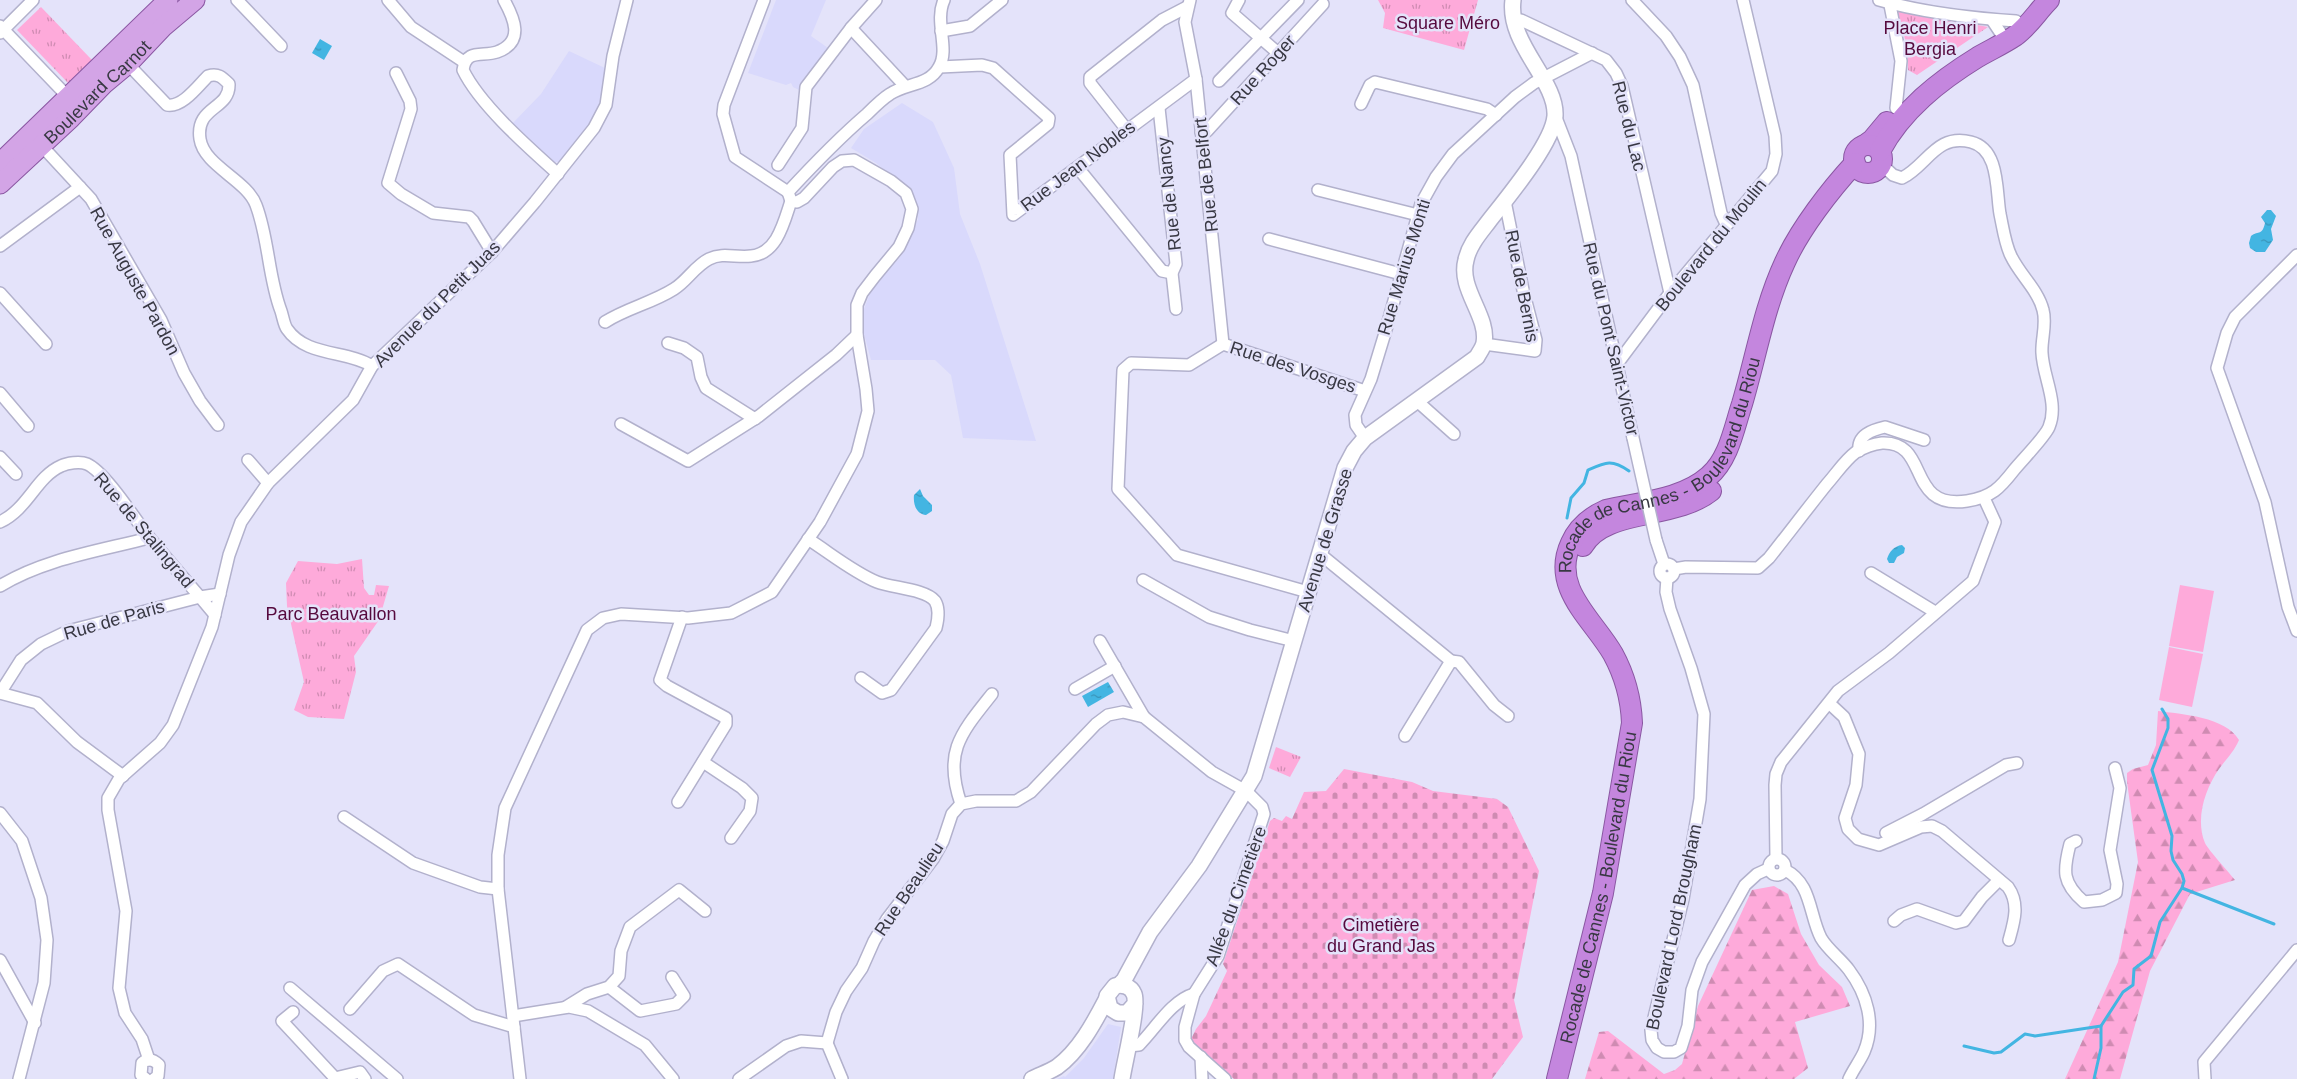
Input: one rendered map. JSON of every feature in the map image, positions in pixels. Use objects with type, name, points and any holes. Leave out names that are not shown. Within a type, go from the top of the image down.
[{"type":"highway","name":"Rocade de Cannes - Boulevard du Riou","points":[[1570,1079],[1615,895],[1644,732],[1644,707],[1638,681],[1617,636],[1583,589],[1578,570],[1581,550],[1592,534],[1606,525],[1689,505],[1710,492],[1727,474],[1738,452],[1778,308],[1789,278],[1813,234],[1858,177],[1896,108],[1905,98],[1932,77],[2004,28],[2043,6]]},
{"type":"highway","name":"Rocade de Cannes - Boulevard du Riou","points":[[1557,1079],[1603,893],[1632,723],[1629,695],[1613,653],[1569,590],[1565,577],[1567,554],[1574,535],[1581,526],[1595,515],[1606,510],[1691,489],[1715,470],[1725,456],[1734,431],[1772,295],[1784,263],[1800,235],[1925,95],[2004,28]]},
{"type":"main road","name":"Boulevard Carnot","points":[[0,163],[73,103],[104,84],[153,16],[168,0]]},
{"type":"main road","name":"Boulevard Carnot","points":[[122,58],[195,0]]},
{"type":"main road","name":"Boulevard Carnot","points":[[0,184],[41,145],[73,103]]},
{"type":"street","points":[[33,0],[1,29],[73,103]]},
{"type":"street","points":[[237,0],[281,46]]},
{"type":"street","points":[[388,0],[411,27],[464,62]]},
{"type":"street","points":[[504,0],[513,17],[516,31],[510,43],[498,52],[470,56],[464,62],[464,70],[492,110],[558,174]]},
{"type":"street","name":"Avenue du Petit Juas","points":[[158,1078],[159,1065],[155,1061],[149,1060],[142,1039],[125,1013],[119,988],[126,910],[108,810],[108,798],[123,776],[160,743],[173,725],[215,615],[229,555],[241,522],[268,483],[353,400],[372,366],[492,252],[594,128],[606,105],[613,56],[627,0]]},
{"type":"street","points":[[520,1079],[498,888],[498,855],[505,808],[587,630],[603,618],[621,614],[682,617],[730,613],[772,592],[841,486],[857,454],[868,411],[857,335],[857,305],[862,293],[899,247],[908,228],[912,209],[906,193],[891,181],[854,160],[842,161],[837,164],[804,198],[797,202],[774,182],[737,158],[723,114],[724,105],[764,0]]},
{"type":"street","points":[[778,165],[802,128],[806,87],[851,28],[876,0]]},
{"type":"street","points":[[605,322],[621,312],[661,297],[676,288],[703,262],[727,254],[752,256],[764,252],[774,243],[782,227],[790,197],[851,128],[890,94],[905,86],[920,83],[933,75],[940,67],[942,59],[939,18],[944,0]]},
{"type":"street","points":[[941,31],[970,26],[1002,0]]},
{"type":"street","points":[[1239,0],[1232,13],[1278,53]]},
{"type":"street","points":[[1219,81],[1298,0]]},
{"type":"street","points":[[1484,344],[1484,332],[1464,276],[1467,252],[1547,141],[1555,114],[1550,94],[1517,32],[1513,20],[1513,0]]},
{"type":"street","points":[[1632,0],[1666,36],[1680,57],[1692,85],[1721,213],[1726,224]]},
{"type":"street","name":"Boulevard du Moulin","points":[[1617,364],[1670,293],[1772,171],[1776,154],[1775,136],[1743,0]]},
{"type":"street","points":[[1896,108],[1901,61],[1886,1],[1914,9],[2004,28]]},
{"type":"street","points":[[1127,130],[1090,83],[1090,77],[1162,20],[1188,4]]},
{"type":"street","name":"Rue de Belfort","points":[[1188,4],[1185,22],[1196,79],[1223,344]]},
{"type":"street","name":"Rue Roger","points":[[1201,132],[1208,131],[1322,4]]},
{"type":"street","name":"Rue du Lac","points":[[1513,20],[1521,20],[1606,60],[1616,73],[1622,86],[1670,293]]},
{"type":"street","points":[[851,28],[905,86]]},
{"type":"street","name":"Rue Marius Monti","points":[[1365,438],[1355,419],[1385,333],[1418,215],[1428,190],[1448,160],[1515,96],[1542,79],[1592,53]]},
{"type":"street","points":[[122,58],[167,105],[172,106],[179,103],[208,76],[222,76],[229,84],[229,92],[226,99],[209,111],[200,122],[200,141],[208,156],[237,181],[256,203],[276,298],[288,330],[310,348],[359,359],[372,366]]},
{"type":"street","name":"Rue Jean Nobles","points":[[940,67],[982,65],[993,68],[1049,118],[1048,124],[1010,155],[1013,215],[1196,79]]},
{"type":"street","points":[[396,73],[410,101],[411,109],[388,182],[401,194],[433,213],[468,217],[473,221],[492,252]]},
{"type":"street","points":[[1361,104],[1370,85],[1375,82],[1487,109],[1496,115]]},
{"type":"street","name":"Rue de Nancy","points":[[1159,108],[1176,264],[1172,273],[1176,309]]},
{"type":"street","name":"Rue du Pont Saint-Victor","points":[[1555,114],[1571,156],[1656,540],[1669,570]]},
{"type":"street","points":[[1669,570],[1686,567],[1758,568],[1769,558],[1836,473],[1859,451],[1882,443],[1896,445],[1913,458],[1924,484],[1940,499],[1954,503],[1984,498],[2000,488],[2049,427],[2052,400],[2043,367],[2043,308],[2011,256],[2000,214],[1995,173],[1990,159],[1982,147],[1971,142],[1955,142],[1937,147],[1915,170],[1902,178],[1893,175],[1867,158]]},
{"type":"street","name":"Rue Auguste Pardon","points":[[41,145],[80,186],[115,238],[161,320],[184,373],[200,401],[218,424]]},
{"type":"street","points":[[1078,168],[1162,271],[1172,273]]},
{"type":"street","points":[[0,246],[80,186]]},
{"type":"street","points":[[1318,190],[1418,215]]},
{"type":"street","name":"Rue de Bernis","points":[[1484,344],[1534,351],[1536,340],[1523,290],[1505,201]]},
{"type":"street","points":[[1270,239],[1401,274]]},
{"type":"street","points":[[2297,255],[2235,317],[2227,333],[2217,368],[2265,502],[2288,607],[2297,631]]},
{"type":"street","points":[[0,293],[46,344]]},
{"type":"street","points":[[621,424],[688,461],[755,419],[836,355],[857,335]]},
{"type":"street","points":[[668,343],[684,348],[696,357],[706,388],[755,419]]},
{"type":"street","name":"Rue des Vosges","points":[[1308,592],[1177,555],[1118,489],[1123,370],[1126,365],[1131,363],[1189,365],[1223,344],[1365,391]]},
{"type":"street","name":"Avenue de Grasse","points":[[1122,1079],[1129,1041],[1140,950],[1150,932],[1199,866],[1254,776],[1345,468],[1354,451],[1365,438],[1477,357],[1484,344]]},
{"type":"street","points":[[0,394],[28,426]]},
{"type":"street","points":[[1417,401],[1454,434]]},
{"type":"street","points":[[1859,451],[1858,445],[1862,437],[1885,422],[1924,440]]},
{"type":"street","points":[[0,458],[16,474]]},
{"type":"street","points":[[248,460],[268,483]]},
{"type":"street","name":"Rue de Stalingrad","points":[[0,522],[12,517],[40,484],[60,466],[73,463],[86,464],[104,479],[149,538],[200,597],[220,594]]},
{"type":"street","points":[[1768,869],[1774,875],[1782,874],[1785,870],[1785,864],[1776,858],[1776,774],[1782,762],[1830,704],[1838,691],[1973,581],[1994,522],[1984,498]]},
{"type":"street","points":[[0,586],[15,577],[45,565],[149,538]]},
{"type":"street","points":[[808,539],[876,582],[926,595],[935,601],[938,618],[936,628],[890,690],[882,693],[861,678]]},
{"type":"street","points":[[1320,554],[1451,661],[1459,662],[1494,705],[1508,716]]},
{"type":"street","name":"Boulevard Lord Brougham","points":[[1669,570],[1666,592],[1670,609],[1691,668],[1704,714],[1700,799],[1697,818],[1683,899],[1650,1030],[1652,1040],[1657,1048],[1664,1052],[1674,1052],[1681,1048],[1688,1026],[1692,990],[1702,962],[1746,885],[1756,874],[1768,869],[1771,860],[1776,858]]},
{"type":"street","points":[[1871,573],[1935,612]]},
{"type":"street","points":[[1142,580],[1209,617],[1294,641]]},
{"type":"street","points":[[200,597],[215,615]]},
{"type":"street","name":"Rue de Paris","points":[[0,693],[22,660],[41,644],[68,631],[200,597]]},
{"type":"street","points":[[678,802],[726,724],[726,718],[667,686],[660,680],[682,617]]},
{"type":"street","points":[[1100,640],[1144,717],[1212,772],[1246,791]]},
{"type":"street","points":[[1405,736],[1451,661]]},
{"type":"street","points":[[1075,689],[1115,666]]},
{"type":"street","points":[[0,693],[37,703],[78,742],[123,776]]},
{"type":"street","points":[[992,694],[960,736],[953,759],[956,787],[961,804],[976,801],[1016,801],[1031,792],[1096,724],[1108,715],[1123,712],[1144,717]]},
{"type":"street","points":[[1830,704],[1844,717],[1859,754],[1856,785],[1845,818],[1848,829],[1858,839],[1879,845],[1921,827],[1932,826],[1942,831],[2008,887],[2016,903],[2009,940]]},
{"type":"street","points":[[703,762],[742,788],[752,798],[750,812],[731,838]]},
{"type":"street","points":[[1869,843],[1923,814],[2006,765],[2017,763]]},
{"type":"street","points":[[2076,841],[2070,844],[2065,868],[2066,883],[2084,902],[2102,900],[2116,893],[2117,884],[2110,850],[2120,788],[2115,768]]},
{"type":"street","name":"Allée du Cimetière","points":[[1225,1079],[1189,1047],[1185,1040],[1185,1027],[1194,994],[1218,956],[1262,822],[1264,814],[1262,807],[1246,791]]},
{"type":"street","name":"Rue Beaulieu","points":[[827,1043],[836,1012],[846,991],[862,968],[874,941],[907,890],[944,841],[952,814],[961,804]]},
{"type":"street","points":[[0,813],[22,841],[41,898],[47,940],[44,983],[19,1079]]},
{"type":"street","points":[[344,817],[413,863],[480,887],[498,888]]},
{"type":"street","points":[[1785,870],[1804,886],[1822,939],[1848,968],[1858,983],[1869,1012],[1869,1036],[1863,1053],[1849,1079]]},
{"type":"street","points":[[1894,921],[1901,915],[1917,908],[1956,923],[1964,922],[1982,897],[1999,880]]},
{"type":"street","points":[[350,1009],[383,971],[398,964],[474,1015],[514,1021],[566,1007],[587,994],[609,987],[619,976],[621,951],[630,927],[679,890],[705,911]]},
{"type":"street","points":[[1119,985],[1140,950]]},
{"type":"street","points":[[2205,1079],[2204,1062],[2297,950]]},
{"type":"street","points":[[0,960],[35,1023]]},
{"type":"street","points":[[609,987],[640,1011],[676,1004],[684,996],[672,977]]},
{"type":"street","points":[[1032,1079],[1059,1065],[1077,1046],[1096,1020],[1114,1008],[1130,1010],[1134,999],[1128,987],[1119,985],[1111,988],[1114,1008],[1129,1041],[1139,1045],[1156,1028],[1172,1007],[1183,997],[1194,994]]},
{"type":"street","points":[[290,988],[397,1079]]},
{"type":"street","points":[[566,1007],[588,1011],[645,1045],[673,1079]]},
{"type":"street","points":[[293,1012],[282,1021],[335,1078],[360,1072],[365,1079]]},
{"type":"street","points":[[740,1079],[786,1046],[802,1041],[827,1043],[842,1079]]},
{"type":"street","points":[[1200,1057],[1202,1079]]},
{"type":"street","points":[[142,1078],[142,1063],[149,1060]]},
{"type":"shaded area","points":[[776,0],[826,0],[811,36],[828,48],[805,77],[799,90],[793,87],[791,83],[786,85],[748,73]]},
{"type":"shaded area","points":[[569,51],[607,69],[604,96],[593,121],[562,162],[552,162],[513,123],[541,94]]},
{"type":"shaded area","points":[[902,103],[933,122],[954,168],[960,214],[980,264],[1036,441],[963,438],[951,375],[935,360],[871,360],[864,334],[864,309],[871,290],[901,256],[918,219],[914,195],[876,163],[851,148],[864,129]]},
{"type":"shaded area","points":[[1108,1024],[1121,1027],[1113,1079],[1057,1079],[1065,1077],[1084,1058]]},
{"type":"green space","name":"Square Méro","points":[[1378,0],[1478,0],[1464,50],[1383,28],[1385,13]]},
{"type":"green space","points":[[41,7],[92,60],[68,83],[17,30]]},
{"type":"green space","name":"Place Henri Bergia","points":[[1896,9],[1988,27],[1917,75],[1908,70],[1907,46]]},
{"type":"green space","name":"Parc Beauvallon","points":[[362,559],[364,588],[369,595],[374,595],[376,585],[389,586],[379,620],[354,656],[356,672],[344,719],[308,717],[294,710],[304,682],[287,606],[286,583],[298,561],[337,564]]},
{"type":"green space","points":[[2180,585],[2214,591],[2203,652],[2169,646]]},
{"type":"green space","points":[[2169,647],[2203,654],[2192,707],[2159,700]]},
{"type":"green space","points":[[2158,711],[2190,715],[2214,722],[2233,732],[2239,740],[2214,777],[2206,795],[2201,814],[2202,834],[2205,843],[2235,880],[2190,894],[2150,971],[2120,1079],[2065,1079],[2118,962],[2138,862],[2127,773],[2133,769],[2148,765],[2156,745]]},
{"type":"green space","points":[[1276,747],[1301,757],[1290,777],[1269,768]]},
{"type":"green space","name":"Cimetière du Grand Jas","points":[[1344,769],[1412,782],[1433,791],[1497,799],[1508,807],[1539,871],[1514,1000],[1523,1037],[1492,1079],[1234,1079],[1189,1043],[1196,1029],[1206,1016],[1227,971],[1223,964],[1270,821],[1274,818],[1282,821],[1286,816],[1292,819],[1304,792],[1326,791]]},
{"type":"green space","points":[[1774,886],[1788,894],[1801,934],[1819,965],[1842,987],[1850,1006],[1795,1022],[1808,1068],[1794,1079],[1585,1079],[1599,1032],[1608,1031],[1664,1074],[1675,1070],[1682,1064],[1698,1006],[1752,890]]},
{"type":"water","points":[[320,39],[332,46],[324,60],[312,53]]},
{"type":"water","points":[[2267,210],[2271,210],[2276,216],[2271,229],[2273,240],[2265,252],[2256,252],[2250,248],[2249,243],[2251,236],[2263,230],[2265,223],[2261,217]]},
{"type":"water","points":[[920,489],[923,496],[932,505],[932,511],[926,515],[918,511],[914,502],[914,495]]},
{"type":"water","points":[[1902,545],[1905,548],[1904,553],[1897,557],[1894,563],[1889,563],[1887,559],[1891,552],[1894,548]]},
{"type":"water","points":[[1108,682],[1114,692],[1088,707],[1082,696]]},
{"type":"waterway","points":[[1567,518],[1571,498],[1584,483],[1588,470],[1600,465],[1613,463],[1629,471]]},
{"type":"waterway","points":[[2094,1079],[2101,1048],[2101,1026],[2123,992],[2133,985],[2134,969],[2151,956],[2160,922],[2182,888],[2184,881],[2173,860],[2171,851],[2172,836],[2152,770],[2168,728],[2168,719],[2162,709]]},
{"type":"waterway","points":[[2182,888],[2274,924]]},
{"type":"waterway","points":[[1964,1046],[1994,1053],[2001,1052],[2025,1034],[2035,1036],[2101,1026]]}]
